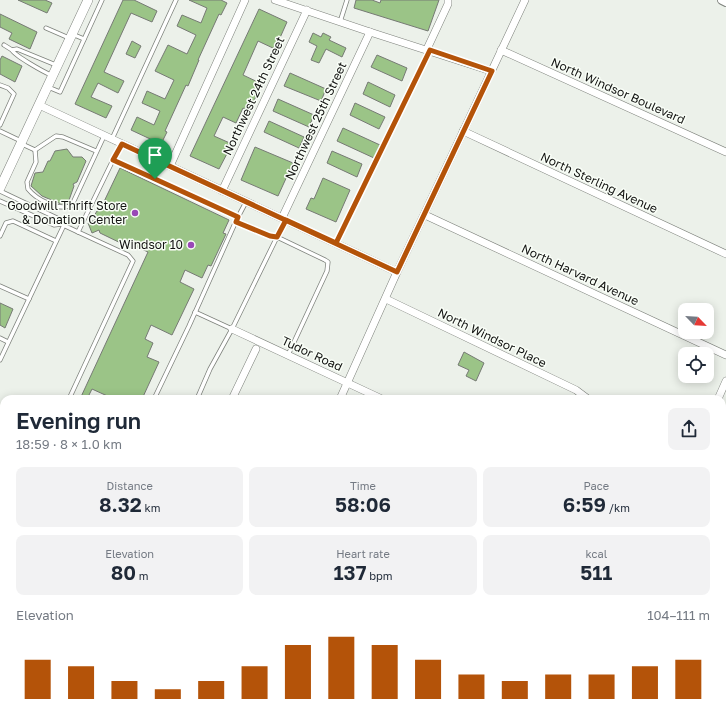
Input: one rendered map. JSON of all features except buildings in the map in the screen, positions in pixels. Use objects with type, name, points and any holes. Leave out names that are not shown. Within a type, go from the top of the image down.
[{"type":"main road","points":[[0,190],[88,0]]},
{"type":"street","points":[[170,166],[245,0]]},
{"type":"street","points":[[276,0],[492,71]]},
{"type":"street","points":[[428,50],[448,4],[448,0]]},
{"type":"street","points":[[342,395],[397,272],[525,0]]},
{"type":"street","points":[[722,0],[726,2]]},
{"type":"street","name":"Northwest 24th Street","points":[[222,190],[307,10]]},
{"type":"street","name":"Northwest 25th Street","points":[[284,219],[370,32]]},
{"type":"street","name":"North Windsor Boulevard","points":[[501,50],[726,152]]},
{"type":"street","points":[[39,105],[397,272]]},
{"type":"street","name":"North Sterling Avenue","points":[[464,131],[726,254]]},
{"type":"street","name":"North Harvard Avenue","points":[[425,214],[726,355]]},
{"type":"street","name":"North Windsor Place","points":[[386,299],[576,390],[583,395]]},
{"type":"street","name":"Tudor Road","points":[[232,329],[373,395]]},
{"type":"street","points":[[234,395],[256,349]]},
{"type":"street","points":[[720,395],[726,381]]},
{"type":"lane","points":[[47,87],[60,92],[102,0]]},
{"type":"lane","points":[[111,139],[176,0]]},
{"type":"lane","points":[[340,22],[347,0]]},
{"type":"lane","points":[[46,28],[84,39]]},
{"type":"lane","points":[[4,45],[12,50],[14,54],[39,70],[52,76]]},
{"type":"lane","points":[[12,50],[17,49],[57,66]]},
{"type":"lane","points":[[336,243],[428,50]]},
{"type":"lane","points":[[30,63],[33,56]]},
{"type":"lane","points":[[0,85],[8,88],[14,94],[0,125]]},
{"type":"lane","points":[[0,131],[35,150]]},
{"type":"lane","points":[[35,150],[56,136],[63,137],[96,151]]},
{"type":"lane","points":[[35,150],[36,162],[28,182],[28,189],[39,199],[60,208],[64,208],[72,205],[104,136]]},
{"type":"lane","points":[[78,232],[122,144]]},
{"type":"lane","points":[[113,160],[270,236],[277,237],[328,262],[327,271],[291,356]]},
{"type":"lane","points":[[0,190],[58,218],[62,224],[128,255],[133,261],[71,395]]},
{"type":"lane","points":[[0,201],[54,225],[62,224]]},
{"type":"lane","points":[[156,395],[246,202]]},
{"type":"lane","points":[[200,395],[210,369],[232,329],[277,237],[284,219]]},
{"type":"lane","points":[[0,236],[6,223],[13,221],[56,241]]},
{"type":"lane","points":[[0,360],[1,355],[56,241],[62,224]]},
{"type":"lane","points":[[0,286],[29,299]]},
{"type":"lane","points":[[195,312],[232,329]]},
{"type":"lane","points":[[0,338],[8,342]]},
{"type":"place","name":"Goodwill Thrift Store & Donation Center","points":[[135,213]]},
{"type":"place","name":"Windsor 10","points":[[191,245]]},
{"type":"route","points":[[155,179],[113,160],[122,144],[336,243],[397,272],[492,71],[430,50],[336,243],[286,220],[277,237],[270,236],[236,222],[238,217],[155,179]]}]
